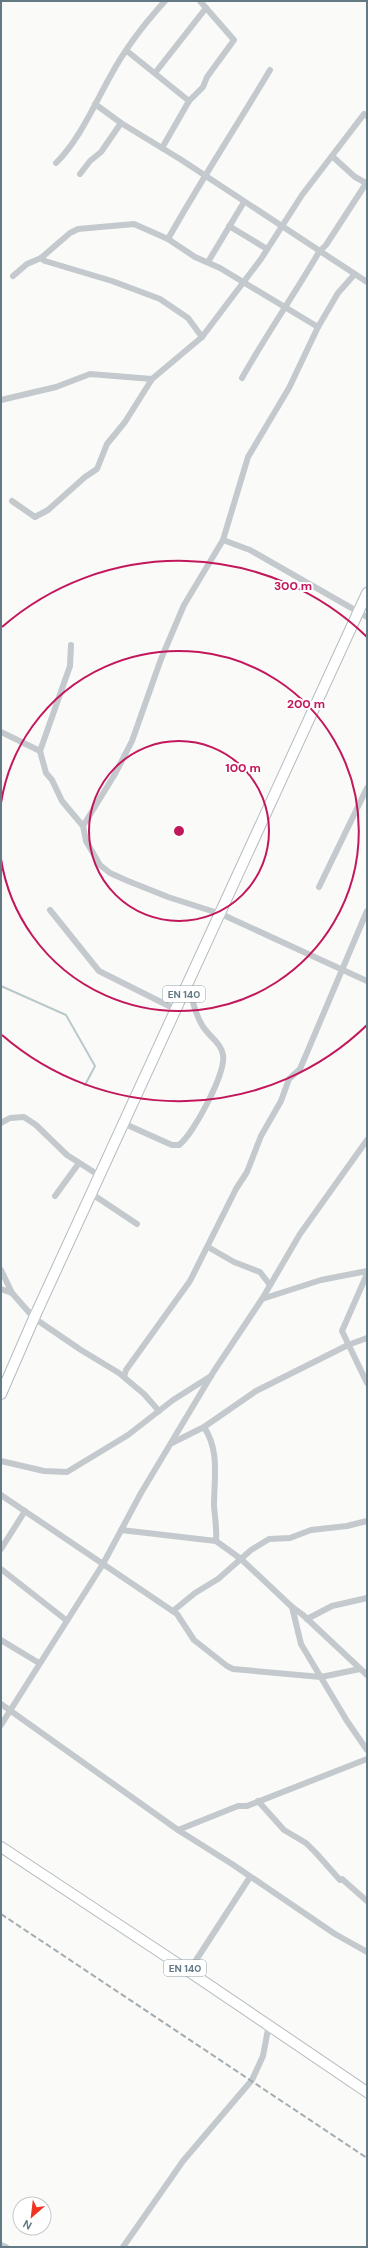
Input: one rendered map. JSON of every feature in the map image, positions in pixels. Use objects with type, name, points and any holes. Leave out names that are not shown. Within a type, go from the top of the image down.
[{"type":"main road","name":"EN 140","points":[[1,1394],[34,1318],[221,914],[363,614],[367,593]]},
{"type":"main road","name":"EN 140","points":[[1,1848],[269,2024],[367,2092]]},
{"type":"street","points":[[56,163],[77,136],[110,76],[153,14],[165,1]]},
{"type":"street","points":[[162,148],[189,101],[203,87],[207,77],[234,40],[200,1]]},
{"type":"street","points":[[155,73],[206,8]]},
{"type":"street","points":[[127,51],[189,101]]},
{"type":"street","points":[[168,239],[204,176],[270,70]]},
{"type":"street","points":[[95,104],[354,275],[367,282]]},
{"type":"street","points":[[12,501],[35,517],[48,510],[85,477],[97,469],[107,444],[125,422],[152,379],[202,337],[267,249],[332,156],[364,114],[367,116]]},
{"type":"street","points":[[80,174],[90,161],[102,152],[122,123]]},
{"type":"street","points":[[242,378],[275,321],[286,309],[319,252],[326,245],[366,182],[355,177],[332,156]]},
{"type":"street","points":[[208,262],[244,202]]},
{"type":"street","points":[[14,276],[27,264],[41,258],[70,233],[78,229],[134,224],[168,239],[318,327]]},
{"type":"street","points":[[229,226],[267,249]]},
{"type":"street","points":[[41,258],[45,261],[93,275],[160,299],[188,318],[202,337]]},
{"type":"street","points":[[83,826],[115,774],[132,740],[161,659],[184,605],[223,540],[248,457],[289,388],[318,327],[338,293],[354,275]]},
{"type":"street","points":[[1,400],[56,387],[90,374],[152,379]]},
{"type":"street","points":[[223,540],[250,550],[363,614]]},
{"type":"street","points":[[71,645],[70,666],[40,751],[46,773],[52,780],[57,793],[83,826],[85,836],[100,865],[110,873],[168,897],[221,914],[367,981]]},
{"type":"street","points":[[1,732],[40,751]]},
{"type":"street","points":[[319,887],[367,788]]},
{"type":"street","points":[[50,910],[100,971],[177,1010]]},
{"type":"street","points":[[124,1377],[126,1370],[190,1281],[208,1247],[236,1189],[247,1172],[262,1136],[281,1100],[289,1079],[300,1069],[367,911]]},
{"type":"street","points":[[125,1124],[172,1145],[179,1145],[190,1133],[216,1085],[223,1063],[223,1055],[220,1047],[203,1027],[196,1012],[189,985]]},
{"type":"street","points":[[1,1123],[10,1118],[24,1117],[36,1125],[67,1155],[100,1176]]},
{"type":"street","points":[[1,1725],[66,1620],[103,1564],[141,1493],[212,1376],[262,1300],[300,1234],[367,1140]]},
{"type":"street","points":[[55,1196],[79,1163]]},
{"type":"street","points":[[92,1194],[138,1224]]},
{"type":"street","points":[[208,1247],[234,1262],[260,1272],[270,1285]]},
{"type":"street","points":[[1,1270],[12,1293],[34,1318],[81,1350],[116,1371],[144,1394],[159,1411]]},
{"type":"street","points":[[262,1300],[321,1280],[367,1271]]},
{"type":"street","points":[[367,1274],[342,1331],[367,1383]]},
{"type":"street","points":[[1,1289],[12,1293]]},
{"type":"street","points":[[172,1442],[204,1427],[256,1391],[348,1345],[367,1338]]},
{"type":"street","points":[[116,1371],[126,1370]]},
{"type":"street","points":[[1,1462],[44,1471],[67,1472],[128,1435],[159,1411],[212,1376]]},
{"type":"street","points":[[204,1427],[213,1442],[214,1506],[217,1528],[216,1541]]},
{"type":"street","points":[[1,1495],[177,1614],[194,1640],[227,1666],[272,1674],[321,1677],[360,1669]]},
{"type":"street","points":[[1,1548],[25,1511]]},
{"type":"street","points":[[173,1611],[195,1593],[218,1579],[251,1550],[269,1539],[290,1538],[311,1530],[347,1526],[367,1521]]},
{"type":"street","points":[[121,1530],[216,1541],[241,1559],[292,1607],[307,1619],[341,1653],[367,1675]]},
{"type":"street","points":[[1,1570],[66,1620]]},
{"type":"street","points":[[307,1619],[332,1606],[367,1598]]},
{"type":"street","points":[[292,1607],[301,1644],[347,1721],[367,1750]]},
{"type":"street","points":[[1,1640],[40,1663]]},
{"type":"street","points":[[1,1704],[178,1830],[335,1934],[367,1952]]},
{"type":"street","points":[[178,1830],[238,1806],[247,1806],[367,1759]]},
{"type":"street","points":[[258,1801],[284,1830],[306,1843],[340,1880],[342,1879],[367,1900]]},
{"type":"street","points":[[189,1971],[250,1877]]},
{"type":"street","points":[[123,2247],[183,2161],[252,2080],[263,2056],[269,2024]]},
{"type":"street","points":[[1,2245],[6,2247]]},
{"type":"waterway","points":[[1,986],[66,1015],[95,1066],[85,1085]]},
{"type":"railway","points":[[1,1914],[367,2158]]}]
